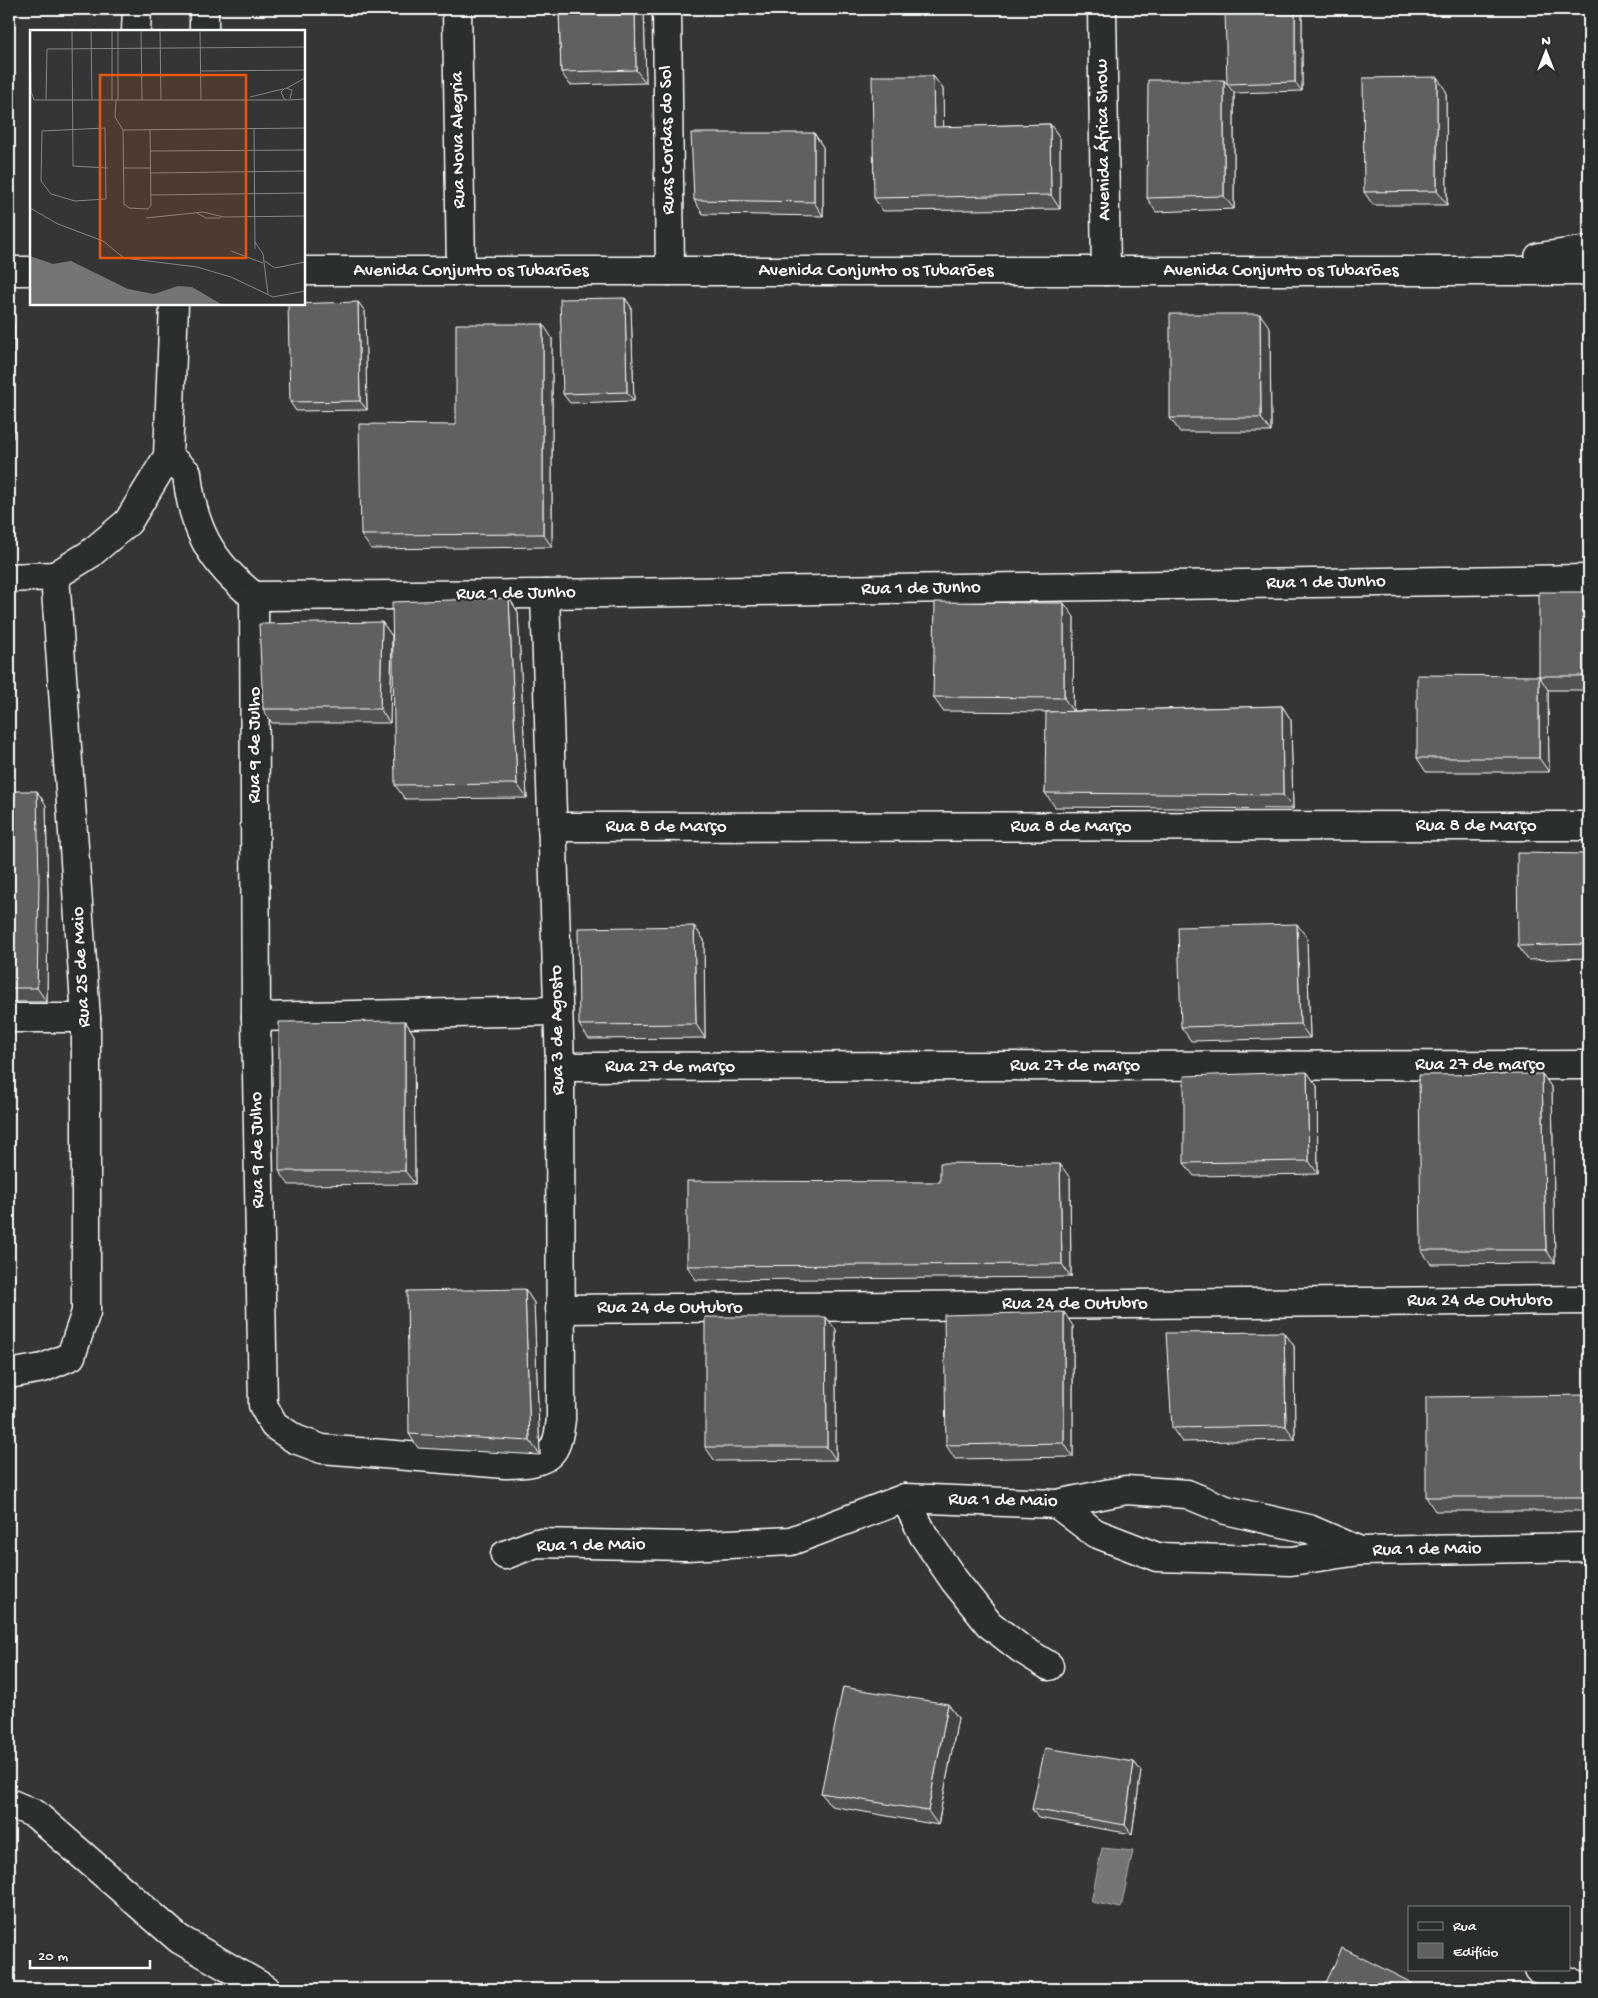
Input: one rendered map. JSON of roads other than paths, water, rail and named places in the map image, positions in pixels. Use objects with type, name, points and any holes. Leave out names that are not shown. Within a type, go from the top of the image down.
[{"type":"street","points":[[136,30],[137,9]]},
{"type":"street","points":[[204,9],[204,30]]},
{"type":"street","name":"Rua Nova Alegria","points":[[456,9],[461,270]]},
{"type":"street","name":"Ruas Cordas do Sol","points":[[666,9],[670,270]]},
{"type":"street","name":"Avenida África Show","points":[[1102,9],[1106,271]]},
{"type":"street","points":[[1448,271],[1589,250]]},
{"type":"street","points":[[9,270],[30,270]]},
{"type":"street","name":"Avenida Conjunto os Tubarões","points":[[305,270],[1448,271]]},
{"type":"street","points":[[1448,271],[1589,271]]},
{"type":"street","points":[[9,578],[56,576],[90,554],[128,522],[168,456],[174,305]]},
{"type":"street","points":[[168,456],[187,473],[189,497],[205,543],[218,563],[234,581],[254,596]]},
{"type":"street","name":"Rua 25 de Maio","points":[[9,1374],[42,1368],[71,1356],[86,1312],[86,1018],[56,576]]},
{"type":"street","name":"Rua 1 de Junho","points":[[254,596],[545,594],[1589,578]]},
{"type":"street","name":"Rua 3 de Agosto","points":[[543,1459],[555,1447],[562,1419],[560,1067],[545,594]]},
{"type":"street","name":"Rua 9 de Julho","points":[[254,596],[256,1017],[261,1380],[263,1405],[274,1425],[295,1439],[322,1448],[505,1464],[525,1464],[543,1459]]},
{"type":"street","name":"Rua 8 de Março","points":[[552,827],[1589,826]]},
{"type":"street","points":[[256,1017],[558,1010]]},
{"type":"street","points":[[9,1018],[86,1018]]},
{"type":"street","name":"Rua 27 de março","points":[[560,1067],[1589,1064]]},
{"type":"street","name":"Rua 24 de Outubro","points":[[560,1308],[1589,1300]]},
{"type":"street","name":"Rua 1 de Maio","points":[[505,1555],[536,1543],[687,1546],[790,1542],[905,1498],[1057,1504],[1126,1490],[1188,1494],[1226,1510],[1309,1529],[1360,1551],[1589,1547]]},
{"type":"street","points":[[905,1498],[924,1536],[954,1580],[989,1624],[1020,1648],[1049,1666]]},
{"type":"street","points":[[1057,1504],[1095,1533],[1157,1557],[1291,1561],[1360,1551]]},
{"type":"street","points":[[9,1803],[35,1814],[179,1939],[266,1989]]},
{"type":"street","points":[[1541,1970],[1588,1989]]}]
